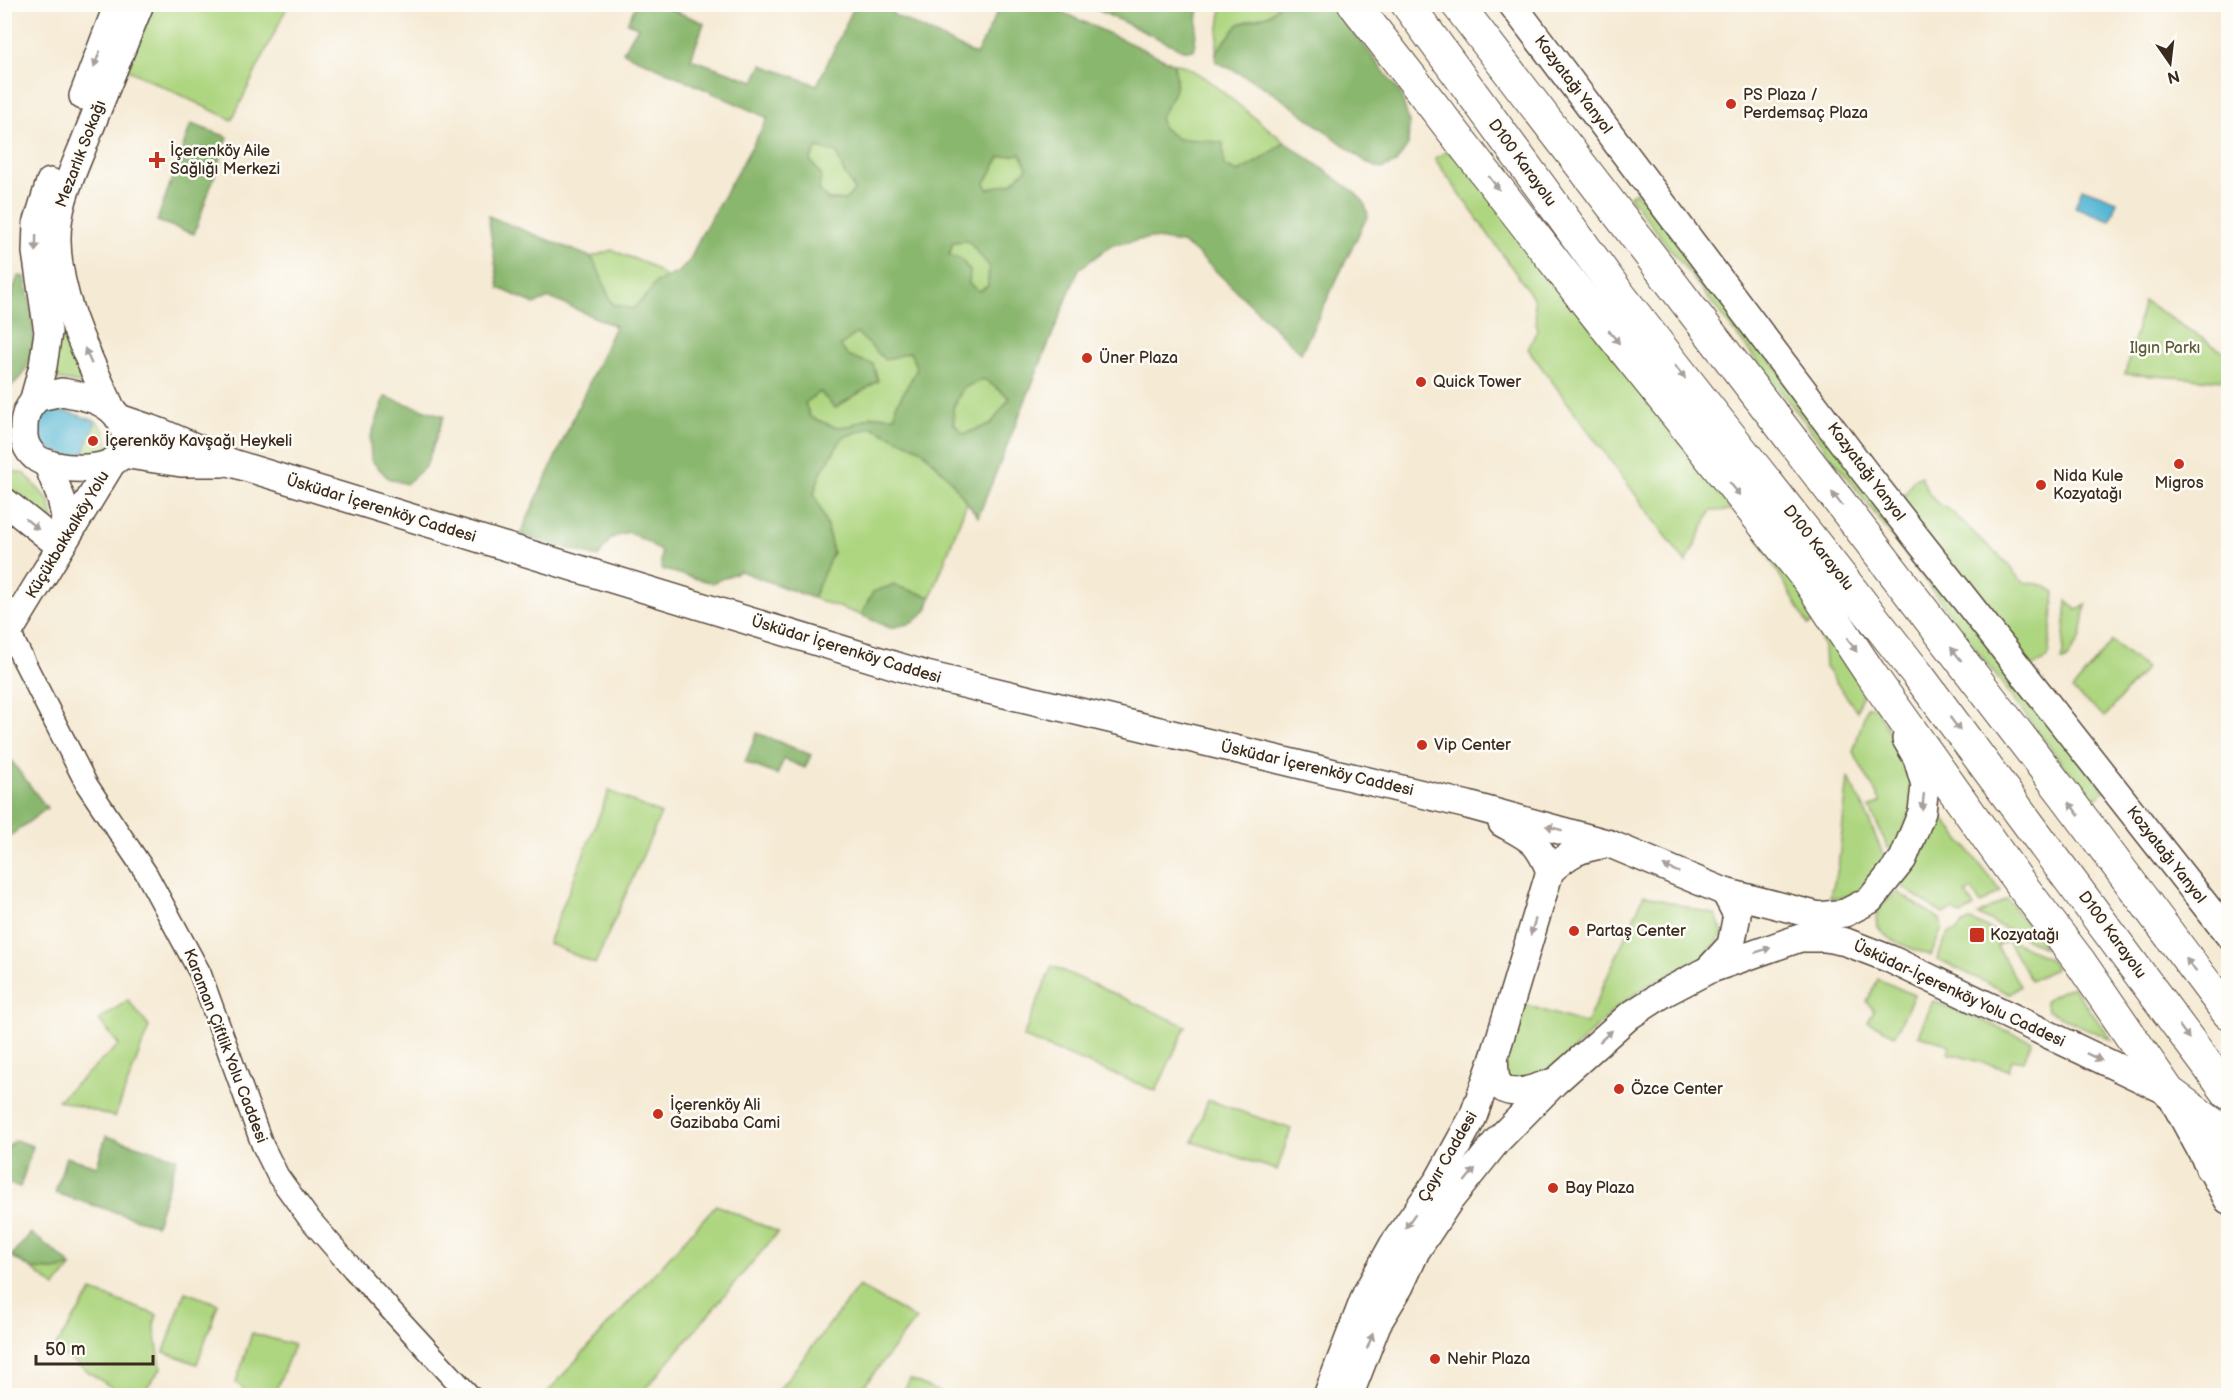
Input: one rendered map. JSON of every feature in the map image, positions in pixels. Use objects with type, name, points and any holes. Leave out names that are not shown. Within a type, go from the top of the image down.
[{"type":"highway","points":[[1354,4],[1585,301],[1809,581],[1870,673],[2019,882],[2080,962],[2169,1092],[2229,1135]]},
{"type":"highway","points":[[1379,4],[1524,187],[1618,293]]},
{"type":"highway","name":"D100 Karayolu","points":[[1407,4],[1618,293],[1918,675],[2229,1093]]},
{"type":"highway","points":[[1457,4],[2049,775],[2228,1012]]},
{"type":"main road","name":"Mezarlık Sokağı","points":[[22,407],[43,366],[48,332],[36,252],[37,224],[118,4]]},
{"type":"main road","name":"Mezarlık Sokağı","points":[[115,414],[79,336],[65,293],[57,242],[57,217],[69,180],[140,4]]},
{"type":"main road","name":"Kozyatağı Yanyol","points":[[1512,4],[1864,471],[2229,934]]},
{"type":"main road","points":[[4,501],[60,546],[65,517],[61,498],[43,461],[27,448],[23,439],[22,407],[39,396],[62,392],[90,398],[115,414],[232,463]]},
{"type":"main road","points":[[115,414],[123,427],[125,440],[117,458]]},
{"type":"main road","points":[[4,454],[43,461],[60,467],[90,468],[117,458],[181,463],[232,463]]},
{"type":"main road","name":"Küçükbakkalköy Yolu","points":[[7,636],[60,546],[117,458]]},
{"type":"main road","name":"Üsküdar İçerenköy Caddesi","points":[[232,463],[926,675],[1468,805],[1610,844],[1725,892],[1818,916],[1845,913],[1870,900]]},
{"type":"main road","points":[[1870,673],[1917,758],[1925,785],[1922,812],[1903,859],[1870,900],[1864,920],[1867,938],[1890,959]]},
{"type":"main road","name":"Üsküdar İçerenköy Caddesi","points":[[1468,805],[1528,838],[1540,849],[1550,871]]},
{"type":"main road","points":[[1550,871],[1567,855],[1586,848],[1610,844]]},
{"type":"main road","name":"Çayır Caddesi","points":[[1327,1395],[1366,1294],[1393,1245],[1439,1179],[1473,1117],[1494,1058],[1550,871]]},
{"type":"main road","points":[[1708,970],[1731,945],[1737,915],[1725,892]]},
{"type":"main road","name":"Üsküdar-İçerenköy Yolu Caddesi","points":[[1708,970],[1800,938],[1826,938],[1846,942],[1890,959],[2169,1092]]},
{"type":"main road","name":"Çayır Caddesi","points":[[1349,1395],[1377,1324],[1400,1286],[1416,1251],[1449,1201],[1497,1141],[1555,1082],[1629,1016],[1666,992],[1708,970]]},
{"type":"main road","points":[[1494,1058],[1496,1081],[1504,1089],[1516,1093],[1555,1082]]},
{"type":"main road","points":[[2169,1092],[2220,1155],[2229,1200]]},
{"type":"street","name":"Karaman Çiftlik Yolu Caddesi","points":[[7,636],[87,785],[146,873],[200,973],[262,1144],[278,1176],[307,1216],[353,1269],[470,1395]]},
{"type":"green space","points":[[149,5],[288,5],[232,120],[120,66]]},
{"type":"green space","points":[[636,5],[660,5],[704,23],[691,59],[754,81],[762,65],[817,85],[855,5],[896,5],[892,14],[976,55],[1001,5],[1047,5],[1173,63],[1176,85],[1160,117],[1163,128],[1178,139],[1223,143],[1224,166],[1238,172],[1262,159],[1285,142],[1352,190],[1364,202],[1368,215],[1301,353],[1197,253],[1182,243],[1150,238],[1112,245],[1079,269],[978,517],[948,477],[922,450],[872,427],[843,437],[821,472],[814,493],[825,520],[833,552],[813,598],[740,571],[712,583],[661,569],[661,552],[648,542],[628,532],[611,538],[598,557],[520,535],[615,326],[550,298],[534,304],[499,288],[488,216],[591,257],[612,304],[632,309],[645,298],[656,282],[679,272],[690,260],[699,239],[768,118],[623,52],[638,27],[627,23]],"holes":[[[817,148],[837,153],[843,171],[855,190],[845,200],[828,200],[819,190],[821,175],[810,160]],[[1021,154],[1027,168],[1012,183],[988,189],[985,183],[1000,157]],[[968,241],[989,266],[988,286],[979,291],[969,284],[970,271],[961,259],[949,255],[953,242]],[[857,333],[885,360],[910,352],[917,369],[896,406],[895,416],[872,416],[850,426],[835,427],[810,417],[805,403],[820,392],[835,408],[878,381],[873,364],[850,357],[840,346]],[[984,379],[1010,398],[991,424],[964,434],[954,424],[953,408],[963,388]]]},
{"type":"green space","points":[[1087,5],[1199,5],[1194,50],[1183,50]]},
{"type":"green space","points":[[1222,5],[1279,5],[1270,14],[1239,24],[1216,52]]},
{"type":"green space","points":[[1279,5],[1333,5],[1401,94],[1409,122],[1408,145],[1396,163],[1381,169],[1369,164],[1277,95],[1216,62],[1216,52],[1239,24],[1270,14]]},
{"type":"green space","points":[[1173,63],[1185,66],[1205,78],[1285,142],[1262,159],[1238,172],[1224,166],[1203,140],[1178,139],[1163,128],[1160,117],[1176,85]]},
{"type":"green space","points":[[191,124],[228,137],[194,234],[157,221]]},
{"type":"green space","points":[[817,148],[837,152],[843,171],[855,190],[845,200],[828,200],[819,189],[810,160]]},
{"type":"green space","points":[[1445,152],[1461,157],[1732,510],[1711,511],[1686,563],[1528,349],[1537,330],[1534,299],[1435,159]]},
{"type":"green space","points":[[1021,153],[1028,168],[1012,183],[988,189],[985,183],[1000,157]]},
{"type":"green space","points":[[1636,192],[1672,233],[2105,791],[2095,799],[2063,765],[1848,478],[1629,196]]},
{"type":"green space","points":[[968,241],[989,265],[988,286],[979,291],[969,284],[949,256],[953,242]]},
{"type":"green space","points":[[612,250],[649,265],[667,278],[657,284],[632,309],[613,304],[591,257]]},
{"type":"green space","points":[[49,254],[96,386],[51,378]]},
{"type":"green space","points":[[18,276],[25,277],[31,307],[33,339],[27,368],[18,380],[5,390],[4,315]]},
{"type":"green space","name":"Ilgın Parkı","points":[[2144,301],[2228,355],[2228,379],[2125,374]]},
{"type":"green space","points":[[857,333],[910,352],[917,369],[896,406],[896,416],[872,416],[850,426],[835,427],[810,417],[805,403],[820,392],[835,408],[878,381],[873,364],[850,357],[839,346]]},
{"type":"green space","points":[[984,379],[1010,398],[991,424],[964,434],[954,424],[953,408],[963,388]]},
{"type":"green space","points":[[385,397],[444,416],[426,466],[406,484],[388,478],[371,460],[370,439]]},
{"type":"green space","points":[[96,421],[104,430],[109,446],[106,451],[81,459]]},
{"type":"green space","points":[[872,427],[922,450],[948,477],[967,502],[931,597],[893,585],[873,592],[861,615],[813,598],[833,552],[825,520],[814,493],[821,472],[843,437]]},
{"type":"green space","points":[[4,469],[25,474],[50,502],[54,531],[5,497]]},
{"type":"green space","points":[[1921,476],[1933,499],[1947,508],[2011,567],[2018,578],[2028,583],[2039,584],[2055,592],[2048,658],[2033,667],[1901,503],[1913,480]]},
{"type":"green space","points":[[1745,514],[1825,616],[1808,625]]},
{"type":"green space","points":[[893,585],[931,597],[927,610],[912,623],[890,628],[861,615],[873,592]]},
{"type":"green space","points":[[2067,600],[2076,610],[2086,604],[2081,638],[2066,660],[2062,661]]},
{"type":"green space","points":[[1825,623],[1864,688],[1857,711],[1825,667],[1824,647],[1816,628]]},
{"type":"green space","points":[[2112,641],[2145,668],[2105,717],[2072,690]]},
{"type":"green space","points":[[1867,707],[1876,707],[1909,768],[1913,808],[1894,848],[1888,848],[1870,808],[1881,802],[1853,752]]},
{"type":"green space","points":[[757,733],[811,755],[805,768],[784,759],[777,775],[745,762]]},
{"type":"green space","points":[[9,758],[47,808],[10,836],[4,828],[5,761]]},
{"type":"green space","points":[[1848,778],[1862,803],[1886,862],[1869,882],[1855,893],[1830,898],[1838,868]]},
{"type":"green space","points":[[609,791],[661,814],[595,964],[548,943]]},
{"type":"green space","points":[[1939,813],[2001,891],[1981,904],[1972,890],[1966,894],[1974,907],[1961,915],[1954,910],[1943,914],[1902,887],[1932,836]]},
{"type":"green space","points":[[1897,892],[1940,919],[1942,928],[1931,956],[1892,940],[1878,926],[1876,918],[1880,908]]},
{"type":"green space","points":[[1644,895],[1716,915],[1723,934],[1702,959],[1650,984],[1616,1008],[1555,1068],[1535,1077],[1508,1081],[1503,1069],[1517,1002],[1586,1024]]},
{"type":"green space","points":[[2007,899],[2046,949],[1978,915]]},
{"type":"green space","points":[[1971,920],[2049,959],[2056,968],[2031,981],[2007,940],[1997,946],[2020,986],[2010,994],[1937,959],[1948,933],[1956,932],[1963,924]]},
{"type":"green space","points":[[1052,966],[1186,1026],[1156,1091],[1023,1037]]},
{"type":"green space","points":[[1878,979],[1914,995],[1895,1035],[1868,1022],[1874,1011],[1867,1002]]},
{"type":"green space","points":[[2072,986],[2112,1040],[2048,1011],[2045,1002],[2048,998]]},
{"type":"green space","points":[[128,1000],[149,1027],[115,1117],[58,1100],[119,1045],[99,1020]]},
{"type":"green space","points":[[1933,1001],[2032,1041],[2023,1061],[2012,1059],[2009,1070],[1948,1053],[1950,1045],[1918,1035]]},
{"type":"green space","points":[[1208,1100],[1291,1129],[1277,1170],[1193,1142]]},
{"type":"green space","points":[[106,1136],[177,1158],[156,1225],[55,1193],[66,1157],[97,1166]]},
{"type":"green space","points":[[15,1140],[33,1146],[20,1187],[5,1183],[5,1150]]},
{"type":"green space","points":[[716,1205],[778,1232],[643,1392],[639,1396],[545,1395]]},
{"type":"green space","points":[[31,1233],[67,1261],[71,1267],[54,1270],[32,1269],[11,1256]]},
{"type":"green space","points":[[71,1267],[55,1287],[32,1269],[54,1270]]},
{"type":"green space","points":[[859,1286],[916,1319],[857,1395],[775,1395]]},
{"type":"green space","points":[[92,1291],[157,1315],[154,1324],[161,1368],[141,1395],[123,1395],[54,1349]]},
{"type":"green space","points":[[185,1292],[218,1304],[197,1364],[164,1352]]},
{"type":"green space","points":[[252,1333],[294,1345],[274,1395],[252,1395],[236,1383]]},
{"type":"green space","points":[[910,1379],[946,1395],[902,1395]]},
{"type":"water","points":[[2082,188],[2117,201],[2110,220],[2075,207]]},
{"type":"water","points":[[61,411],[96,421],[81,459],[49,448],[33,437],[35,419],[48,412]]},
{"type":"place","name":"PS Plaza / Perdemsaç Plaza","points":[[1731,104]]},
{"type":"place","name":"İçerenköy Aile Sağlığı Merkezi","points":[[157,160]]},
{"type":"place","name":"Üner Plaza","points":[[1087,358]]},
{"type":"place","name":"Quick Tower","points":[[1421,382]]},
{"type":"place","name":"İçerenköy Kavşağı Heykeli","points":[[93,441]]},
{"type":"place","name":"Migros","points":[[2179,464]]},
{"type":"place","name":"Nida Kule Kozyatağı","points":[[2041,485]]},
{"type":"place","name":"Vip Center","points":[[1422,745]]},
{"type":"place","name":"Partaş Center","points":[[1574,931]]},
{"type":"place","name":"Kozyatağı","points":[[1977,935]]},
{"type":"place","name":"Özce Center","points":[[1619,1089]]},
{"type":"place","name":"İçerenköy Ali Gazibaba Cami","points":[[658,1114]]},
{"type":"place","name":"Bay Plaza","points":[[1553,1188]]},
{"type":"place","name":"Nehir Plaza","points":[[1435,1359]]}]
